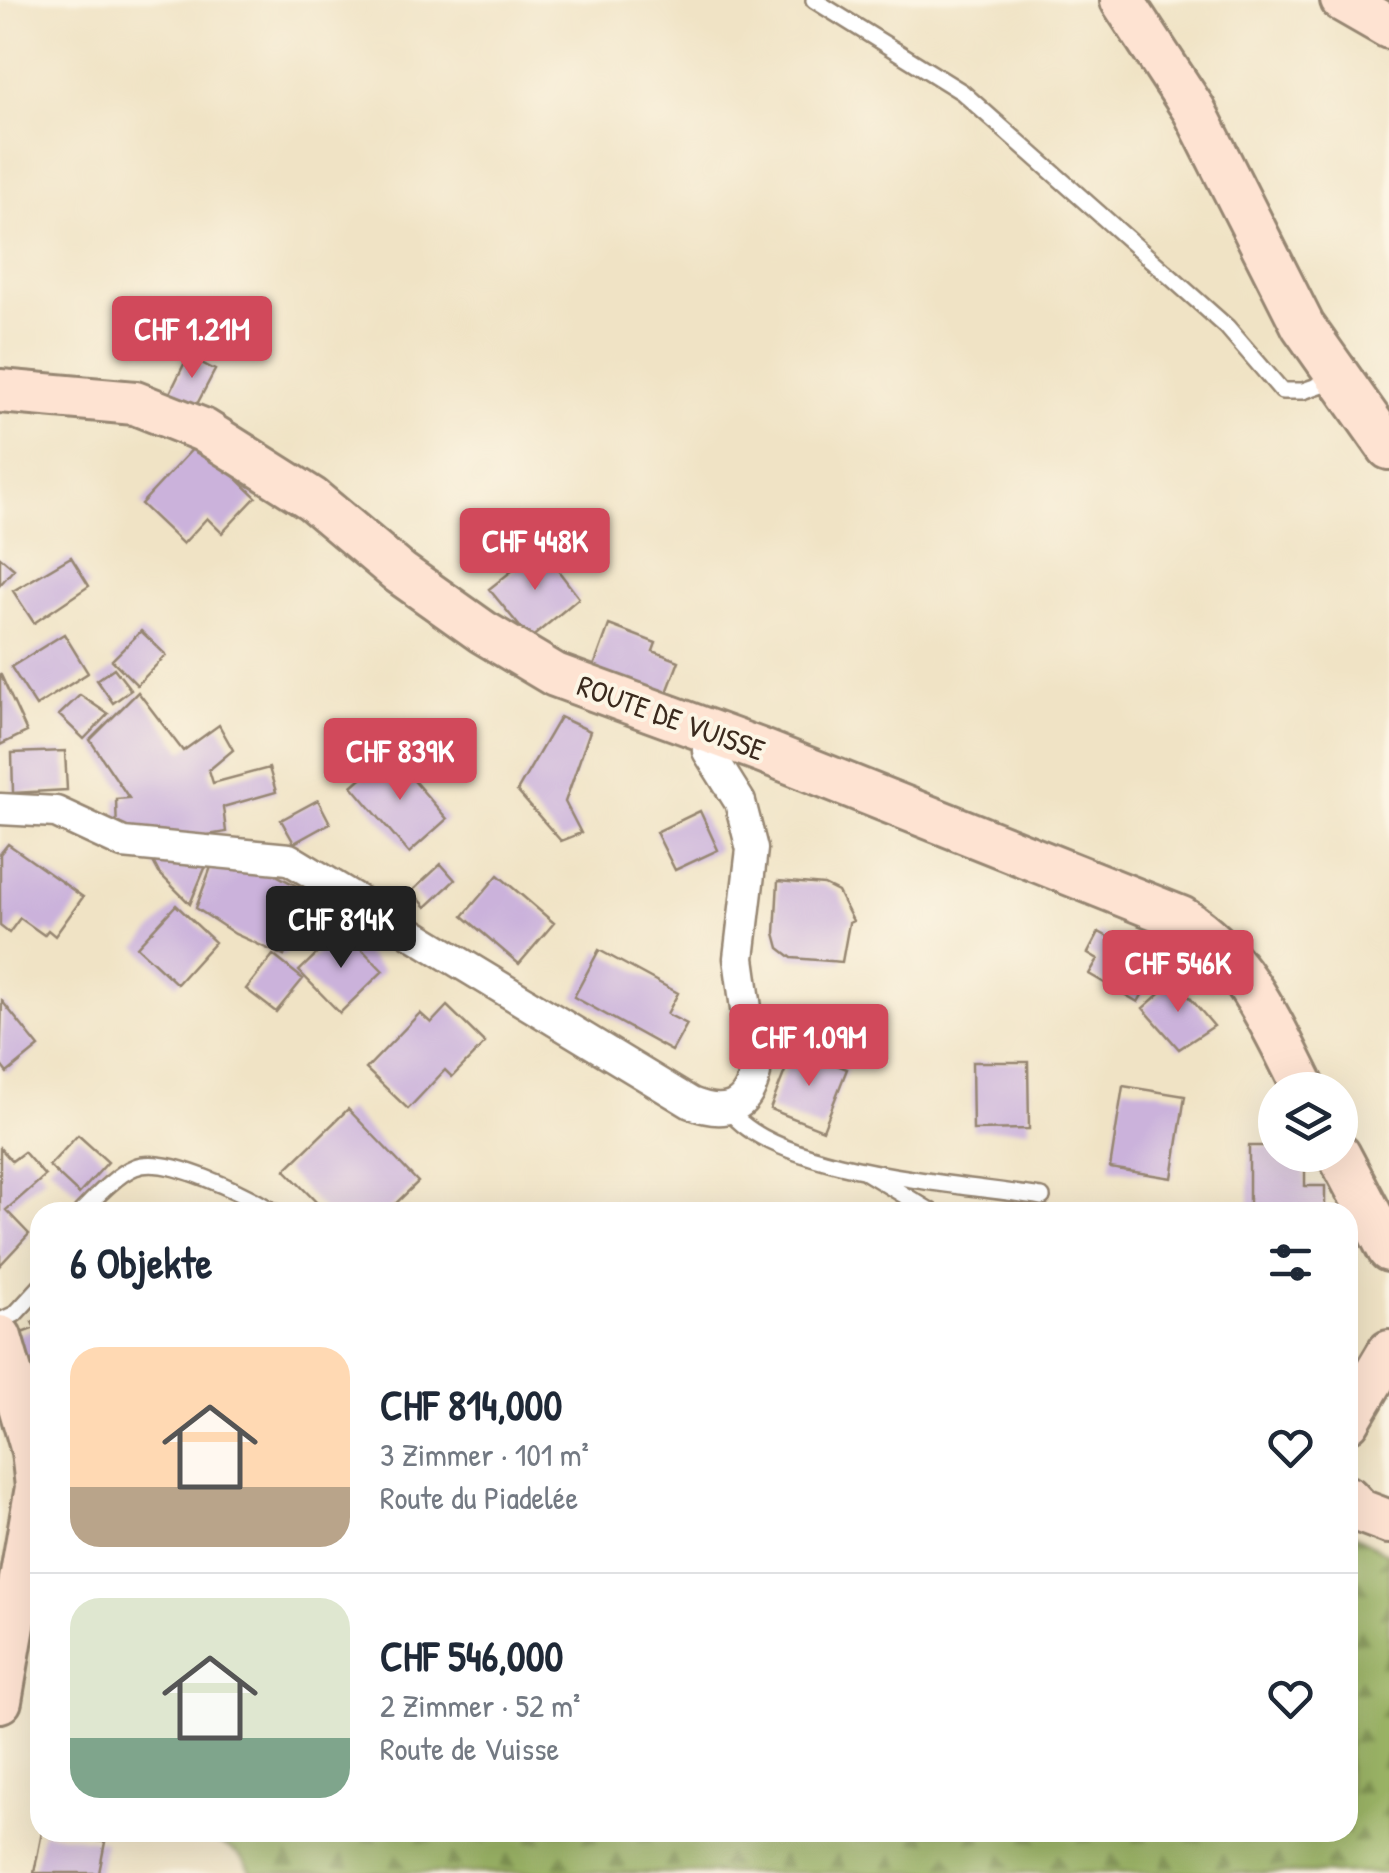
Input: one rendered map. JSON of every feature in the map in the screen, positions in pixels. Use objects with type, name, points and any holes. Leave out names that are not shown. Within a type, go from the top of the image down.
[{"type":"street","points":[[1122,0],[1194,110],[1290,304],[1337,378],[1389,448]]},
{"type":"street","points":[[1342,0],[1389,27]]},
{"type":"street","name":"ROUTE DE VUISSE","points":[[0,391],[134,403],[203,430],[312,499],[400,573],[541,667],[1193,925],[1222,952],[1256,994],[1296,1072]]},
{"type":"street","points":[[0,809],[56,812],[123,844],[289,859],[691,1103],[713,1112],[728,1110],[746,1096],[755,1073],[739,958],[752,849],[740,802],[708,751],[706,730]]},
{"type":"street","points":[[1348,1172],[1389,1250]]},
{"type":"street","points":[[0,1336],[30,1441]]},
{"type":"street","points":[[1358,1404],[1389,1352]]},
{"type":"street","points":[[0,1701],[19,1480],[30,1457]]},
{"type":"street","points":[[1358,1509],[1389,1522]]},
{"type":"lane","points":[[814,0],[962,92],[1227,327],[1282,390],[1303,391],[1337,378]]},
{"type":"lane","points":[[728,1110],[741,1127],[800,1157],[1042,1197]]},
{"type":"lane","points":[[94,1202],[134,1167],[156,1164],[258,1202]]},
{"type":"lane","points":[[858,1167],[916,1202]]},
{"type":"lane","points":[[0,1320],[15,1314],[30,1297]]},
{"type":"green space","points":[[1358,1536],[1389,1555],[1389,1873],[252,1873],[245,1861],[216,1842],[1358,1842]]},
{"type":"building","points":[[188,356],[215,370],[196,406],[170,393]]},
{"type":"building","points":[[199,442],[256,497],[222,533],[207,518],[183,544],[141,504]]},
{"type":"building","points":[[541,548],[579,598],[530,639],[489,589]]},
{"type":"building","points":[[0,557],[14,569],[0,585]]},
{"type":"building","points":[[71,557],[89,586],[34,623],[13,591]]},
{"type":"building","points":[[609,625],[656,643],[653,651],[679,661],[666,695],[590,677]]},
{"type":"building","points":[[141,631],[166,655],[137,685],[112,660]]},
{"type":"building","points":[[64,634],[88,673],[36,706],[11,667]]},
{"type":"building","points":[[114,668],[131,690],[113,703],[97,680]]},
{"type":"building","points":[[0,673],[27,732],[0,745]]},
{"type":"building","points":[[138,692],[183,751],[219,725],[233,750],[209,770],[213,783],[269,768],[276,792],[223,807],[226,832],[179,840],[117,835],[116,799],[129,798],[90,740]]},
{"type":"building","points":[[80,695],[108,714],[84,739],[59,715]]},
{"type":"building","points":[[560,717],[590,731],[565,802],[581,833],[561,841],[517,791]]},
{"type":"building","points":[[65,751],[67,790],[13,793],[12,753]]},
{"type":"building","points":[[390,753],[447,819],[409,853],[352,786]]},
{"type":"building","points":[[318,800],[330,823],[294,843],[281,820]]},
{"type":"building","points":[[700,811],[718,850],[675,870],[656,832]]},
{"type":"building","points":[[8,844],[83,897],[55,936],[48,930],[44,935],[20,918],[9,933],[0,926],[0,854]]},
{"type":"building","points":[[150,856],[208,861],[190,904],[159,873]]},
{"type":"building","points":[[215,856],[272,873],[310,893],[284,956],[235,934],[196,908]]},
{"type":"building","points":[[441,864],[455,880],[426,907],[412,891]]},
{"type":"building","points":[[498,875],[554,923],[519,964],[463,916]]},
{"type":"building","points":[[778,881],[824,885],[838,892],[853,921],[849,923],[842,962],[792,958],[779,948],[775,933]]},
{"type":"building","points":[[176,905],[215,942],[177,984],[137,947]]},
{"type":"building","points":[[342,929],[383,971],[340,1013],[299,971]]},
{"type":"building","points":[[1099,932],[1159,965],[1138,1002],[1089,974],[1098,959],[1088,953]]},
{"type":"building","points":[[599,950],[678,993],[667,1014],[687,1024],[672,1051],[574,997]]},
{"type":"building","points":[[273,955],[303,979],[276,1012],[246,989]]},
{"type":"building","points":[[1175,980],[1214,1026],[1179,1049],[1143,1008]]},
{"type":"building","points":[[2,1001],[39,1047],[7,1073],[0,1064]]},
{"type":"building","points":[[447,1006],[485,1043],[452,1077],[445,1070],[408,1109],[366,1069],[420,1013],[431,1023]]},
{"type":"building","points":[[794,1048],[847,1069],[823,1130],[770,1109]]},
{"type":"building","points":[[972,1062],[1028,1062],[1029,1129],[973,1130]]},
{"type":"building","points":[[1123,1086],[1185,1096],[1172,1178],[1110,1168]]},
{"type":"building","points":[[348,1109],[418,1182],[397,1202],[316,1202],[285,1170]]},
{"type":"building","points":[[78,1135],[108,1162],[79,1194],[49,1166]]},
{"type":"building","points":[[1249,1146],[1258,1146],[1258,1172],[1305,1172],[1305,1186],[1325,1186],[1325,1202],[1249,1202]]},
{"type":"building","points":[[0,1148],[12,1161],[24,1152],[45,1176],[6,1210],[29,1234],[0,1265]]},
{"type":"building","points":[[30,1330],[30,1381],[11,1337]]},
{"type":"building","points":[[40,1842],[105,1842],[99,1873],[34,1873]]}]
